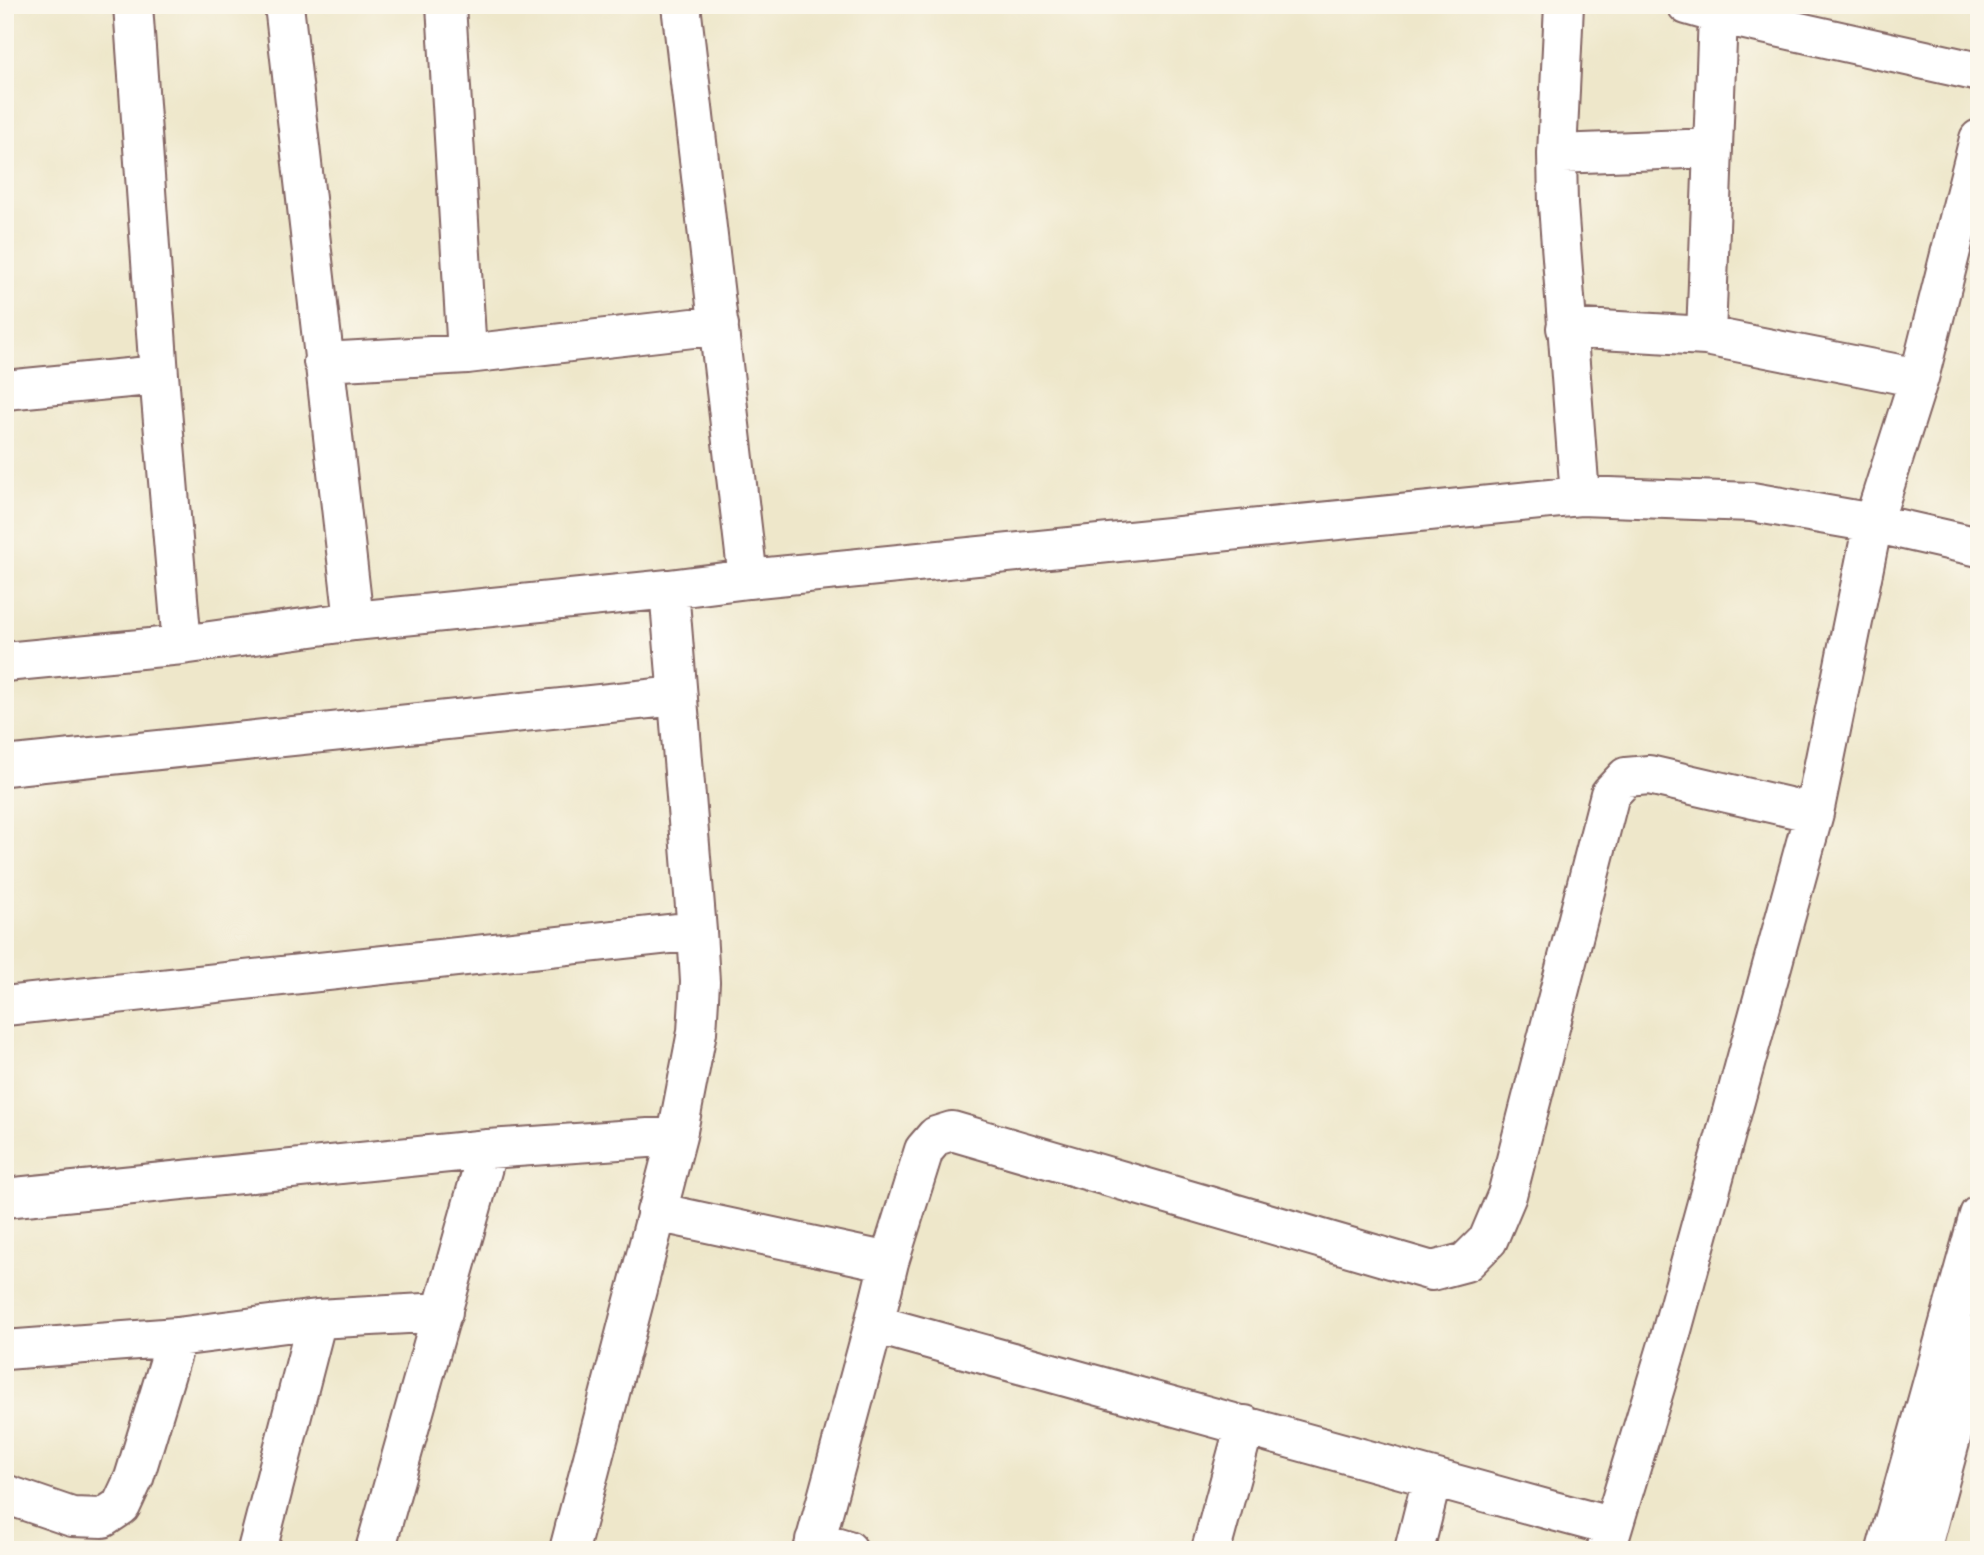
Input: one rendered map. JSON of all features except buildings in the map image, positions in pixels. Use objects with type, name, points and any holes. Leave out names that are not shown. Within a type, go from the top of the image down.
[{"type":"street","points":[[133,5],[159,375],[182,645]]},
{"type":"street","points":[[284,5],[354,621]]},
{"type":"street","points":[[446,5],[467,354]]},
{"type":"street","points":[[681,5],[748,579]]},
{"type":"street","points":[[1564,5],[1557,154],[1558,205],[1580,496]]},
{"type":"street","points":[[1706,336],[1713,148],[1702,10],[1979,72]]},
{"type":"street","points":[[874,1324],[1432,1479],[1609,1538],[1668,1341],[1814,813],[1873,523],[1919,378],[1979,139]]},
{"type":"street","points":[[1557,154],[1713,148]]},
{"type":"street","points":[[323,362],[467,354],[719,325]]},
{"type":"street","points":[[1566,328],[1706,336],[1919,378]]},
{"type":"street","points":[[5,390],[159,375]]},
{"type":"street","points":[[5,662],[182,645],[354,621],[748,579],[1580,496],[1752,502],[1873,523],[1979,547]]},
{"type":"street","points":[[569,1550],[677,1136],[696,1032],[700,982],[697,931],[669,589]]},
{"type":"street","points":[[5,765],[677,696]]},
{"type":"street","points":[[825,1547],[889,1262],[924,1150],[936,1136],[952,1131],[1432,1271],[1466,1262],[1488,1240],[1507,1195],[1610,794],[1626,777],[1650,775],[1814,813]]},
{"type":"street","points":[[5,1006],[697,931]]},
{"type":"street","points":[[5,1198],[488,1149],[677,1136]]},
{"type":"street","points":[[375,1550],[488,1149]]},
{"type":"street","points":[[656,1212],[889,1262]]},
{"type":"street","points":[[1886,1550],[1979,1215]]},
{"type":"street","points":[[5,1350],[177,1337],[317,1319],[443,1312]]},
{"type":"street","points":[[257,1550],[317,1319]]},
{"type":"street","points":[[1921,1550],[1979,1334]]},
{"type":"street","points":[[5,1494],[72,1517],[103,1518],[121,1506],[134,1478],[177,1337]]},
{"type":"street","points":[[1211,1550],[1245,1426]]},
{"type":"street","points":[[1414,1550],[1432,1479]]}]
